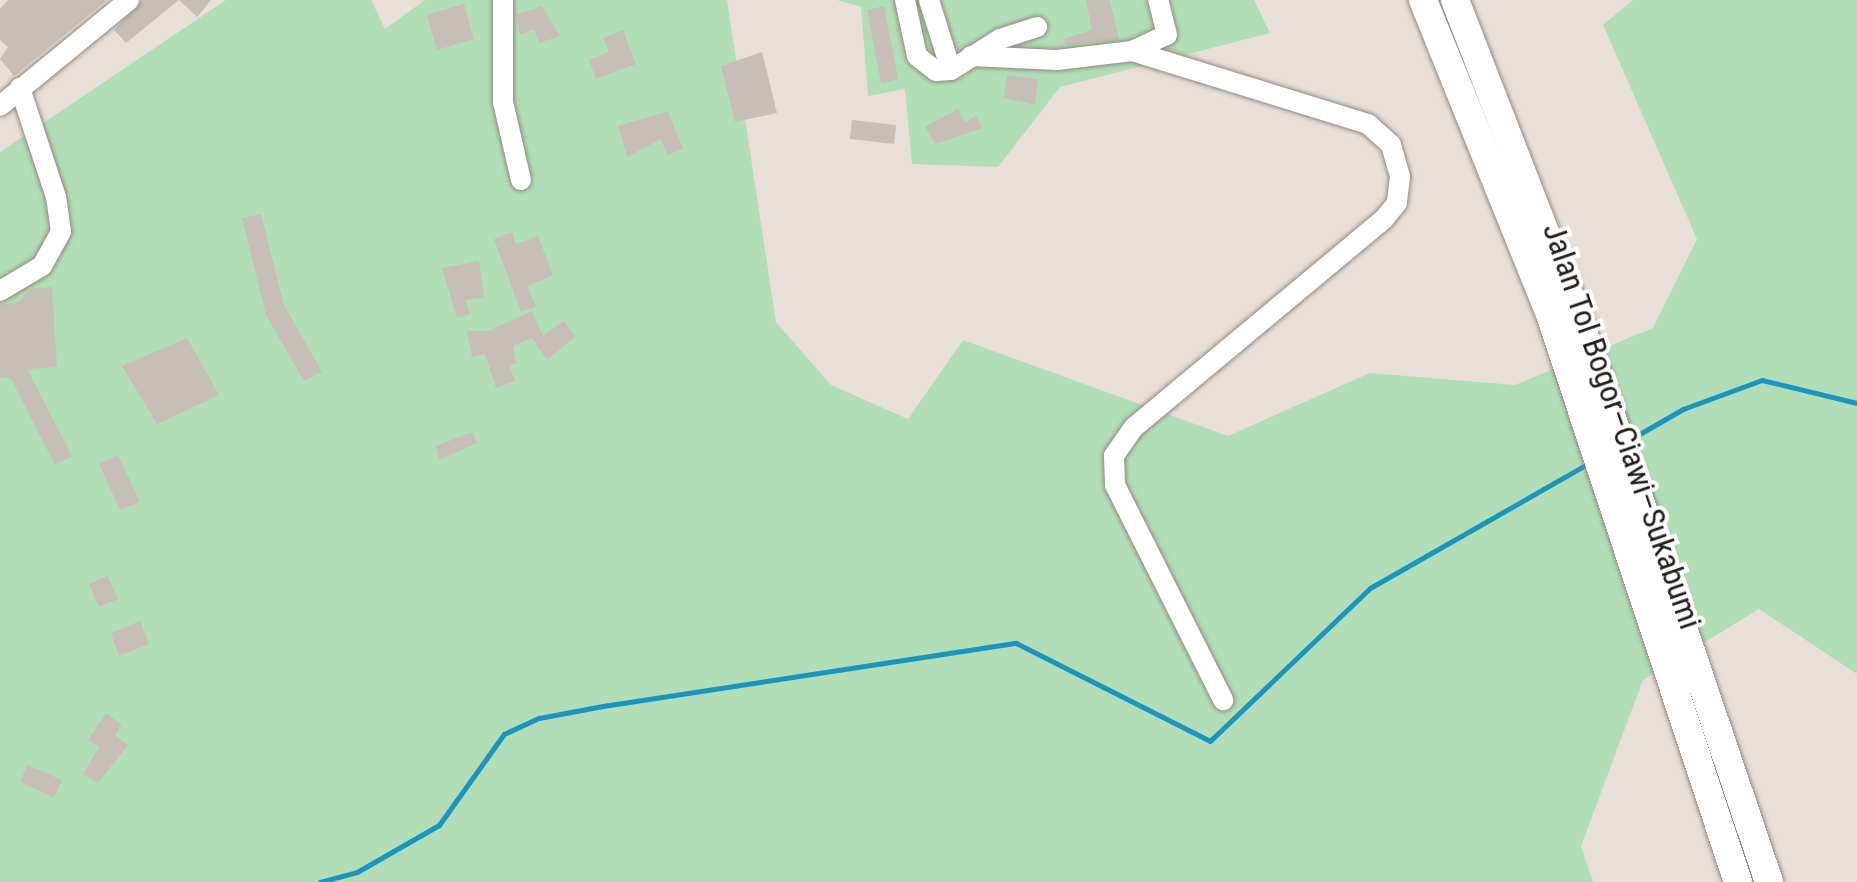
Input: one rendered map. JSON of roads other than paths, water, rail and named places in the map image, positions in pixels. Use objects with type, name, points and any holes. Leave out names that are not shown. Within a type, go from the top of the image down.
[{"type":"highway","name":"Jalan Tol Bogor–Ciawi–Sukabumi","points":[[1424,0],[1565,317],[1738,882]]},
{"type":"highway","name":"Jalan Tol Bogor–Ciawi–Sukabumi","points":[[1454,0],[1565,317],[1747,801],[1769,882]]},
{"type":"street","points":[[0,106],[129,0]]},
{"type":"street","points":[[503,0],[502,102],[521,180]]},
{"type":"street","points":[[905,0],[916,56],[936,72],[951,70],[970,56],[1037,27]]},
{"type":"street","points":[[928,0],[951,70]]},
{"type":"street","points":[[970,56],[1058,60],[1132,51],[1167,35],[1158,0]]},
{"type":"street","points":[[1132,51],[1368,124],[1391,145],[1400,177],[1398,202],[1384,219],[1134,427],[1114,456],[1115,485],[1223,700]]},
{"type":"street","points":[[0,291],[42,266],[61,232],[56,197],[20,88]]},
{"type":"waterway","points":[[1631,439],[1683,409],[1762,380],[1857,403]]},
{"type":"waterway","points":[[320,882],[357,872],[439,825],[504,734],[539,718],[603,706],[1016,643],[1210,741],[1370,588],[1591,462]]}]
